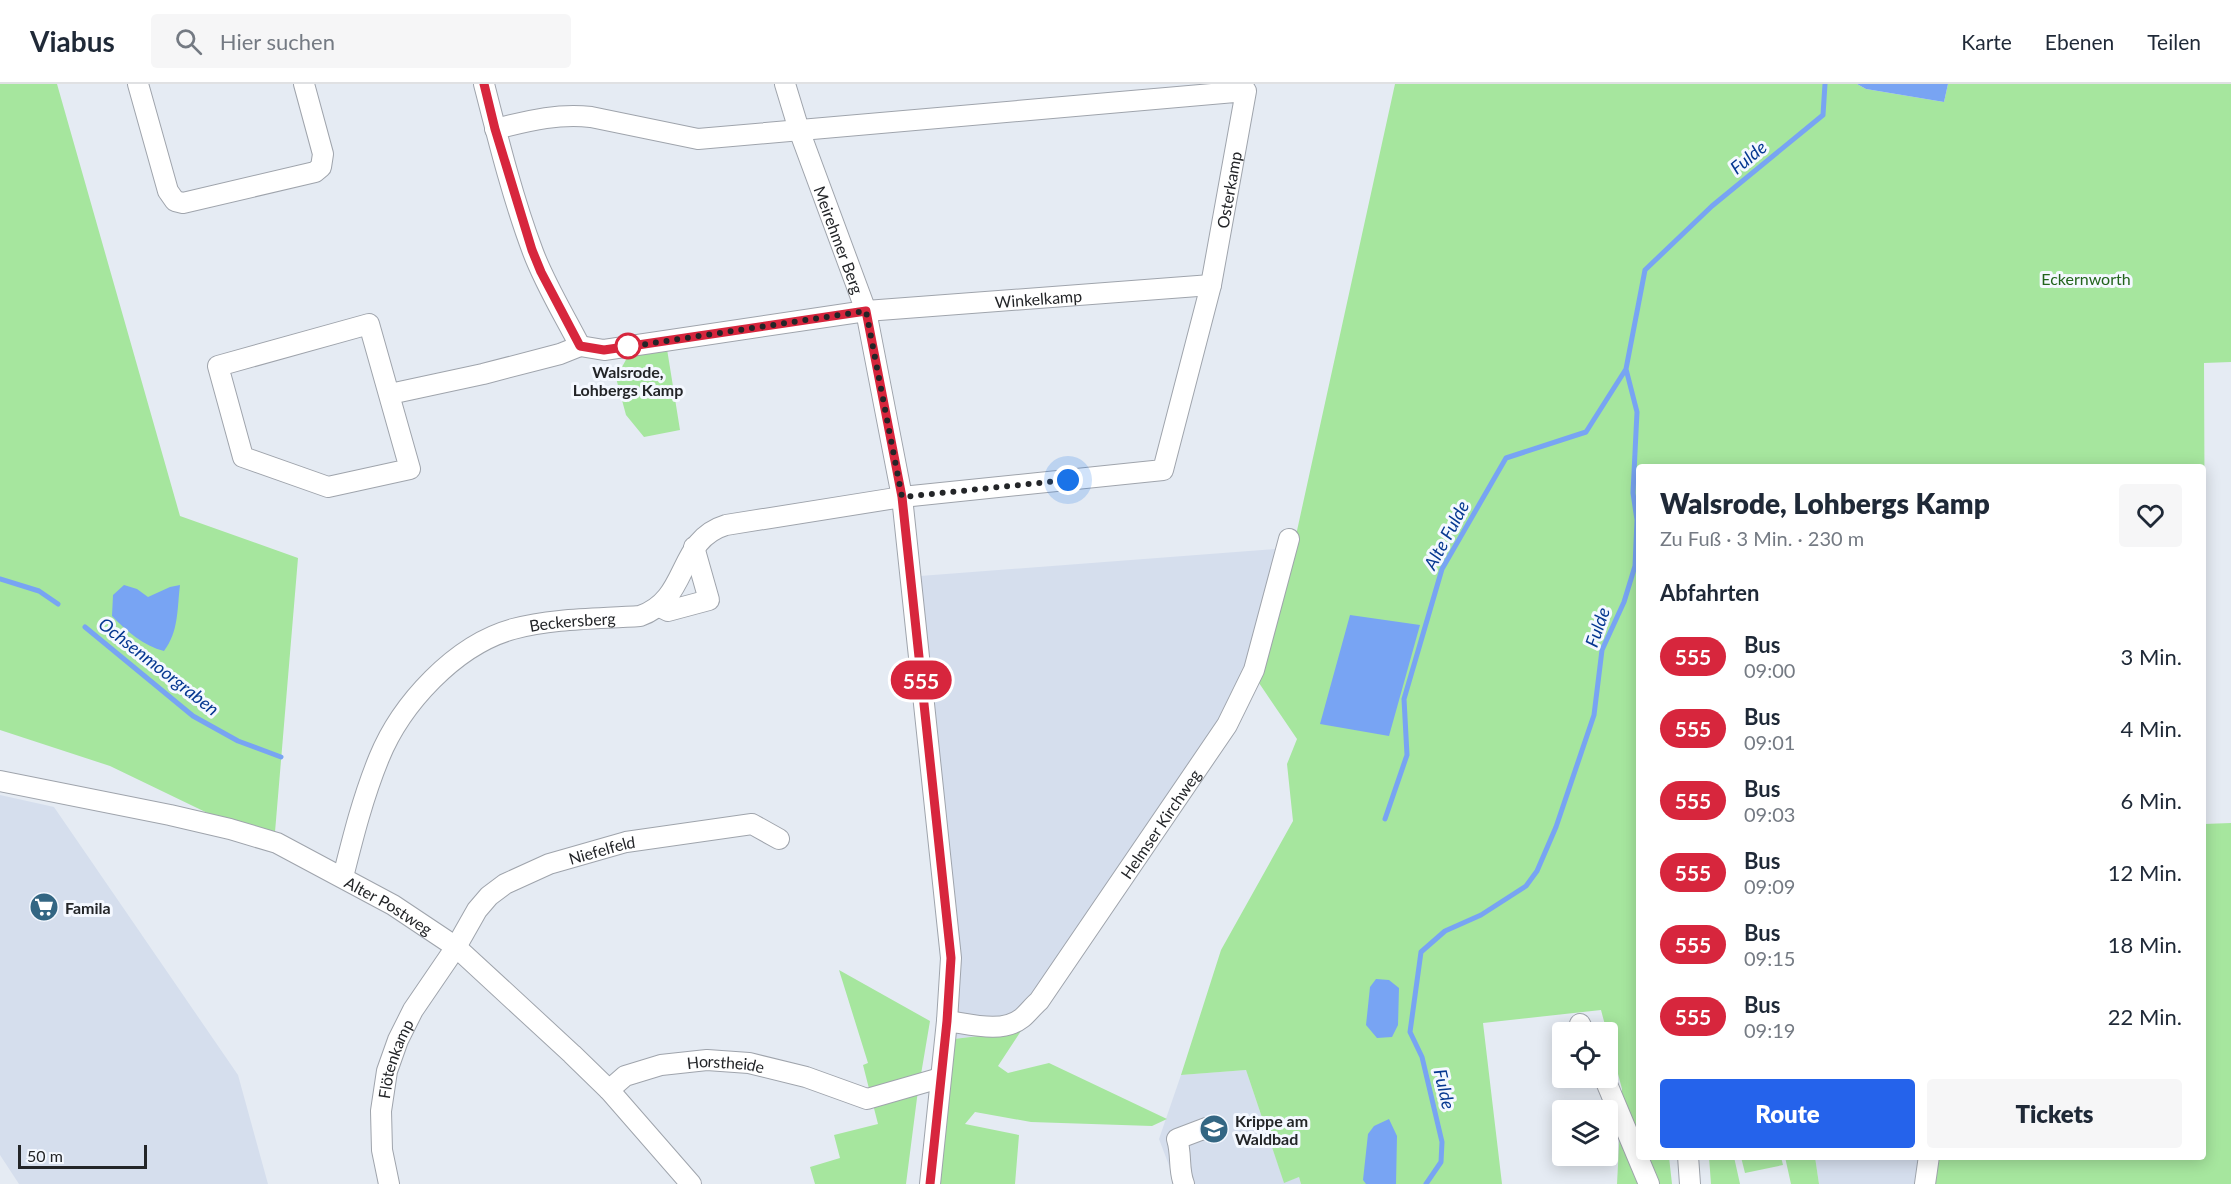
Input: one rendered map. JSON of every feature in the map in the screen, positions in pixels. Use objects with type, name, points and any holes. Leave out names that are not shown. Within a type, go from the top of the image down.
[{"type":"street","points":[[138,84],[168,191],[175,201],[183,203],[315,172],[321,167],[323,154],[304,84]]},
{"type":"street","points":[[390,394],[483,374],[560,354],[580,346],[532,250],[495,129],[484,84]]},
{"type":"street","name":"Meirehmer Berg","points":[[785,84],[799,130],[866,311],[902,497],[951,958],[940,1078],[946,1115],[930,1184]]},
{"type":"street","name":"Osterkamp","points":[[799,130],[1246,91],[1211,285],[1163,470],[902,497]]},
{"type":"street","points":[[495,129],[551,116],[574,115],[698,139],[799,130]]},
{"type":"street","name":"Winkelkamp","points":[[580,346],[604,350],[866,311],[1211,285]]},
{"type":"street","points":[[369,324],[390,394],[410,469],[328,487],[243,457],[218,366],[369,324]]},
{"type":"street","points":[[660,607],[681,577],[694,547],[706,535],[726,525],[902,497]]},
{"type":"street","name":"Helmser Kirchweg","points":[[947,1021],[999,1027],[1021,1018],[1039,1001],[1227,725],[1254,669],[1289,539]]},
{"type":"street","name":"Beckersberg","points":[[343,877],[356,825],[379,757],[417,695],[456,657],[475,645],[512,629],[556,621],[640,616],[660,607],[668,611],[710,600],[694,547]]},
{"type":"street","name":"Alter Postweg","points":[[0,781],[230,829],[277,843],[393,905],[456,947],[609,1090],[691,1184]]},
{"type":"street","name":"Niefelfeld","points":[[456,947],[477,910],[489,896],[505,884],[549,864],[626,842],[752,824],[779,839]]},
{"type":"street","name":"Flötenkamp","points":[[389,1184],[382,1150],[381,1112],[387,1071],[398,1040],[413,1010],[456,947]]},
{"type":"street","name":"Horstheide","points":[[609,1090],[625,1076],[661,1065],[707,1060],[761,1066],[806,1077],[867,1099],[940,1078]]},
{"type":"street","points":[[1609,1088],[1636,1153]]},
{"type":"street","points":[[1184,1184],[1179,1171],[1181,1152],[1177,1139],[1206,1128]]},
{"type":"street","points":[[1639,1160],[1649,1184]]},
{"type":"street","points":[[1688,1160],[1690,1184]]},
{"type":"street","points":[[1926,1184],[1929,1160]]},
{"type":"shaded area","points":[[1275,549],[1250,670],[1220,727],[1021,1031],[954,1039],[920,576]]},
{"type":"shaded area","points":[[0,795],[54,807],[238,1075],[268,1184],[19,1184],[0,1155]]},
{"type":"shaded area","name":"Krippe am Waldbad","points":[[1246,1070],[1284,1182],[1299,1177],[1301,1184],[1176,1184],[1159,1139],[1181,1075]]},
{"type":"shaded area","points":[[1815,1160],[1936,1160],[1932,1184],[1819,1184]]},
{"type":"green space","points":[[0,84],[57,84],[180,516],[298,558],[275,832],[222,820],[110,766],[0,730]]},
{"type":"green space","name":"Eckernworth","points":[[1395,84],[1857,84],[1866,89],[1944,102],[1948,84],[2231,84],[2231,362],[2204,363],[2204,464],[1636,464],[1636,1160],[1669,1160],[1672,1184],[1617,1184],[1622,1089],[1618,1074],[1618,1022],[1604,1022],[1601,1010],[1483,1023],[1502,1184],[1301,1184],[1299,1177],[1284,1183],[1246,1070],[1181,1075],[1221,950],[1293,821],[1287,764],[1297,739],[1257,680],[1291,558]]},
{"type":"green space","points":[[667,349],[680,430],[644,437],[626,415],[616,378],[628,356]]},
{"type":"green space","points":[[2231,823],[2231,1184],[1933,1184],[1937,1160],[2206,1160],[2206,824]]},
{"type":"green space","points":[[839,970],[930,1021],[906,1184],[815,1184],[810,1167],[840,1158],[834,1135],[878,1124],[863,1065],[868,1063]]},
{"type":"green space","points":[[1021,1031],[998,1066],[1008,1073],[1049,1063],[1167,1119],[1152,1126],[1031,1122],[975,1112],[965,1124],[1019,1135],[1015,1184],[940,1184],[954,1039]]},
{"type":"green space","points":[[1709,1160],[1735,1160],[1740,1184],[1711,1184]]},
{"type":"green space","points":[[1742,1160],[1782,1160],[1783,1165],[1745,1173]]},
{"type":"green space","points":[[1786,1160],[1815,1160],[1819,1184],[1791,1184]]},
{"type":"water","points":[[1857,84],[1948,84],[1944,102],[1866,89]]},
{"type":"water","points":[[124,585],[137,589],[148,597],[180,585],[175,628],[164,651],[149,646],[112,616],[113,595]]},
{"type":"water","points":[[1350,615],[1420,625],[1389,736],[1320,724]]},
{"type":"water","points":[[1376,979],[1389,980],[1399,988],[1398,1025],[1392,1037],[1377,1038],[1366,1025],[1370,987]]},
{"type":"water","points":[[1389,1119],[1397,1136],[1396,1184],[1366,1184],[1363,1180],[1368,1134],[1374,1126]]},
{"type":"waterway","name":"Fulde","points":[[1636,513],[1633,493],[1637,412],[1626,369],[1645,270],[1712,206],[1823,115],[1825,84]]},
{"type":"waterway","name":"Alte Fulde","points":[[1385,819],[1407,755],[1404,699],[1442,569],[1506,458],[1586,432],[1626,369]]},
{"type":"waterway","name":"Fulde","points":[[1426,1184],[1441,1162],[1442,1142],[1422,1057],[1410,1032],[1421,952],[1445,931],[1481,915],[1526,886],[1537,871],[1556,827],[1594,715],[1602,650],[1624,602],[1635,566],[1636,543]]},
{"type":"waterway","name":"Ochsenmoorgraben","points":[[0,579],[39,591],[58,604]]},
{"type":"waterway","name":"Ochsenmoorgraben","points":[[85,627],[193,716],[238,741],[281,757]]},
{"type":"bus line","name":"555","points":[[484,84],[495,129],[532,250],[580,346],[604,350],[866,311],[902,497],[951,958],[947,1021],[930,1184]]},
{"type":"place","name":"Walsrode, Lohbergs Kamp","points":[[628,346]]},
{"type":"place","name":"Famila","points":[[44,907]]},
{"type":"place","name":"Krippe am Waldbad","points":[[1214,1129]]},
{"type":"route","points":[[628,346],[626,347],[866,311],[902,497],[1068,480]]}]
